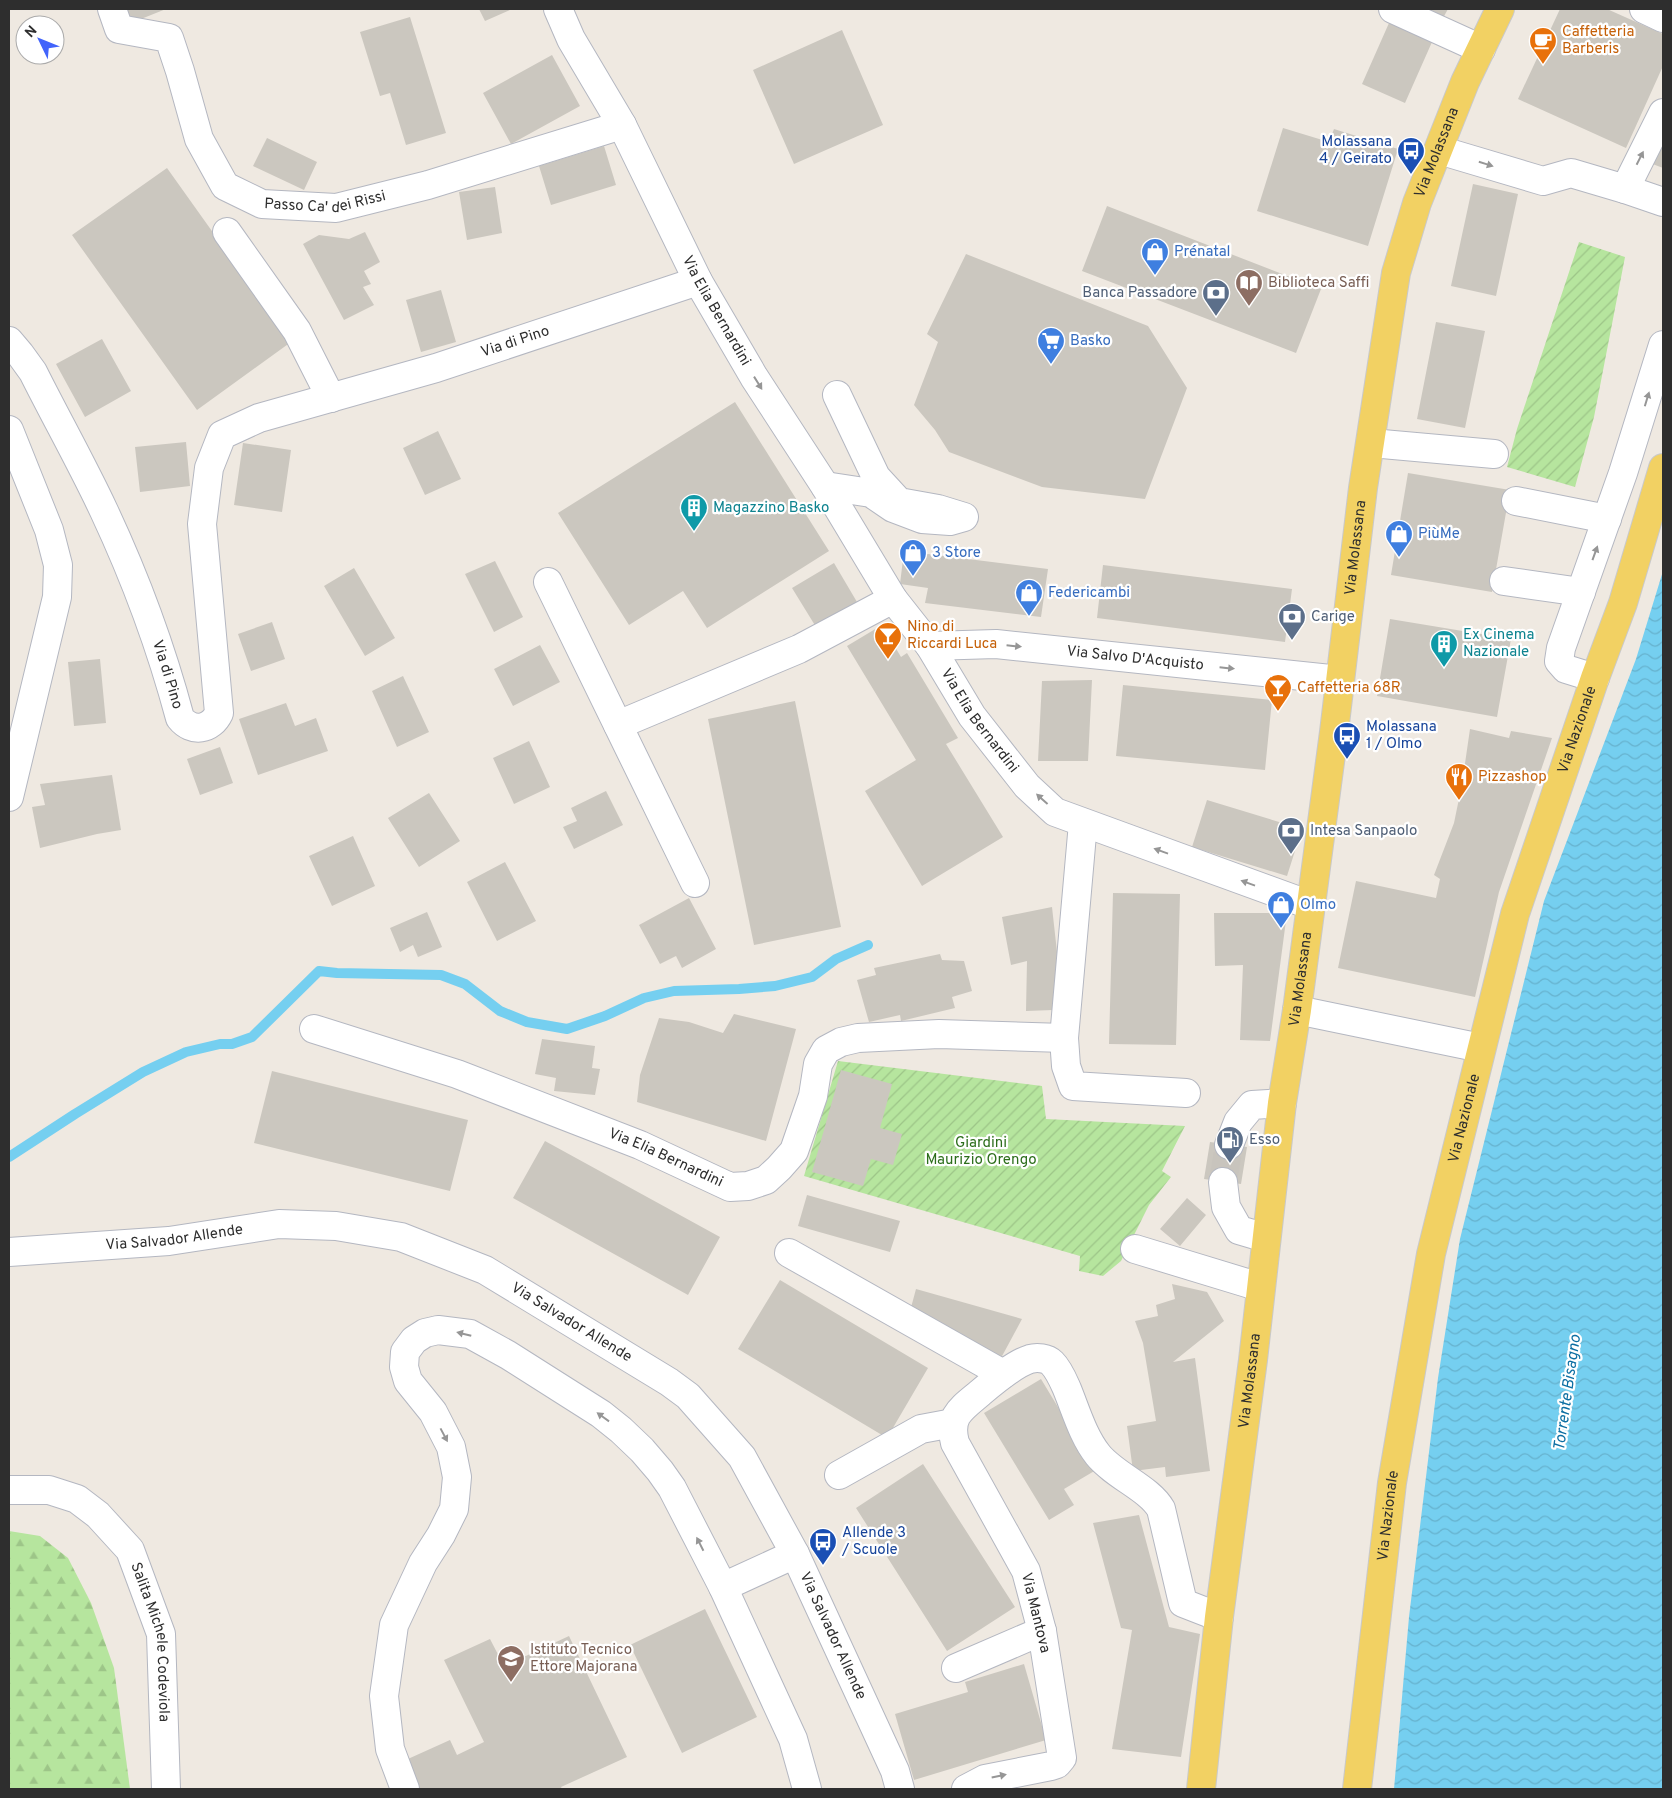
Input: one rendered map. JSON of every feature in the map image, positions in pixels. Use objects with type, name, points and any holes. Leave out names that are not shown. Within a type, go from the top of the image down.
[{"type":"main road","name":"Via Molassana","points":[[1201,1789],[1219,1617],[1253,1354],[1282,1104],[1297,1010],[1362,497],[1396,273],[1417,203],[1465,82],[1500,9]]},
{"type":"main road","name":"Via Nazionale","points":[[1358,1789],[1392,1483],[1431,1254],[1515,914],[1595,678],[1623,603],[1663,468]]},
{"type":"street","name":"Passo Ca' dei Rissi","points":[[112,9],[119,30],[169,38],[199,139],[226,186],[262,204],[336,208],[428,184],[622,125]]},
{"type":"street","points":[[1393,9],[1481,49]]},
{"type":"street","points":[[1644,9],[1663,18]]},
{"type":"street","name":"Via Elia Bernardini","points":[[560,10],[572,39],[622,125],[698,281],[754,377],[825,486],[893,599],[930,646],[972,716],[1027,786],[1056,812],[1310,905]]},
{"type":"street","points":[[1625,189],[1663,112]]},
{"type":"street","points":[[1439,150],[1543,181],[1571,173],[1663,202]]},
{"type":"street","points":[[227,232],[297,331],[330,398]]},
{"type":"street","name":"Via di Pino","points":[[9,341],[33,372],[104,511],[139,594],[166,668],[180,718],[184,723],[197,728],[205,728],[211,724],[219,713],[202,524],[209,468],[222,435],[259,418],[436,368],[698,281]]},
{"type":"street","points":[[1595,678],[1566,669],[1559,660],[1561,648],[1624,474],[1663,345]]},
{"type":"street","points":[[825,486],[870,493],[894,508],[922,519],[950,521],[964,517],[938,509],[899,502],[876,477],[837,396]]},
{"type":"street","points":[[9,430],[49,530],[58,565],[57,596],[9,797]]},
{"type":"street","points":[[1371,443],[1494,454]]},
{"type":"street","points":[[1516,501],[1607,519]]},
{"type":"street","points":[[548,582],[695,883]]},
{"type":"street","points":[[1504,582],[1581,592]]},
{"type":"street","points":[[618,725],[799,649],[893,599]]},
{"type":"street","name":"Via Salvo D'Acquisto","points":[[930,646],[996,644],[1340,680]]},
{"type":"street","points":[[1083,823],[1064,1038],[1066,1066],[1073,1086],[1186,1093]]},
{"type":"street","points":[[1297,1010],[1481,1048]]},
{"type":"street","name":"Via Elia Bernardini","points":[[314,1028],[457,1074],[640,1145],[730,1187],[748,1186],[766,1180],[794,1151],[813,1096],[818,1064],[826,1050],[841,1042],[858,1038],[939,1034],[1064,1038]]},
{"type":"street","points":[[1229,1145],[1238,1122],[1252,1105],[1282,1104]]},
{"type":"street","points":[[1223,1182],[1226,1207],[1239,1230],[1266,1238]]},
{"type":"street","name":"Via Salvador Allende","points":[[9,1252],[169,1240],[279,1224],[336,1226],[401,1236],[485,1270],[669,1382],[688,1396],[742,1457],[795,1554],[895,1771],[900,1789]]},
{"type":"street","points":[[1135,1249],[1260,1287]]},
{"type":"street","points":[[790,1253],[1003,1374]]},
{"type":"street","points":[[405,1789],[390,1749],[384,1696],[394,1625],[423,1563],[441,1535],[454,1509],[457,1477],[451,1447],[433,1412],[408,1381],[404,1367],[405,1352],[414,1340],[425,1333],[438,1330],[470,1334],[508,1356],[601,1414],[642,1450],[672,1488],[722,1587],[793,1739],[807,1789]]},
{"type":"street","points":[[839,1475],[921,1429],[953,1423],[961,1410],[1003,1374],[1030,1359],[1042,1358],[1050,1361],[1058,1370],[1085,1433],[1098,1455],[1114,1471],[1156,1500],[1161,1509],[1183,1603],[1219,1617]]},
{"type":"street","name":"Via Mantova","points":[[953,1423],[952,1431],[955,1443],[1026,1571],[1042,1631],[1062,1758],[1057,1764],[984,1780],[966,1789]]},
{"type":"street","name":"Salita Michele Codeviola","points":[[9,1490],[49,1490],[77,1499],[98,1515],[130,1550],[161,1634],[166,1789]]},
{"type":"street","points":[[722,1587],[795,1554]]},
{"type":"street","points":[[956,1668],[1042,1631]]},
{"type":"green space","points":[[1579,242],[1625,257],[1594,417],[1575,487],[1507,467],[1517,429]]},
{"type":"green space","name":"Giardini Maurizio Orengo","points":[[838,1061],[1042,1086],[1046,1119],[1185,1126],[1162,1171],[1171,1177],[1149,1205],[1121,1261],[1103,1276],[1079,1271],[1080,1256],[804,1176]]},
{"type":"green space","points":[[9,1531],[40,1536],[68,1558],[91,1603],[114,1668],[130,1789],[9,1789]]},
{"type":"water","name":"Torrente Bisagno","points":[[1663,571],[1663,1789],[1394,1789],[1409,1617],[1438,1378],[1460,1239],[1544,901],[1636,659]]},
{"type":"building","points":[[126,9],[166,9],[131,23]]},
{"type":"building","points":[[479,9],[512,9],[485,21]]},
{"type":"building","points":[[1422,9],[1448,9],[1443,18]]},
{"type":"building","points":[[1560,9],[1607,9],[1663,34],[1663,66],[1626,148],[1518,99]]},
{"type":"building","points":[[410,17],[446,133],[406,145],[390,93],[380,96],[360,32]]},
{"type":"building","points":[[1389,23],[1432,42],[1405,103],[1362,84]]},
{"type":"building","points":[[842,30],[883,125],[794,164],[753,70]]},
{"type":"building","points":[[552,55],[580,106],[511,144],[483,93]]},
{"type":"building","points":[[1283,128],[1329,142],[1334,129],[1398,149],[1368,246],[1257,211]]},
{"type":"building","points":[[1663,136],[1663,168],[1650,163]]},
{"type":"building","points":[[267,138],[317,162],[304,190],[253,166]]},
{"type":"building","points":[[604,146],[616,185],[551,205],[539,166]]},
{"type":"building","points":[[167,168],[291,342],[197,410],[72,235]]},
{"type":"building","points":[[1473,184],[1518,194],[1496,296],[1451,286]]},
{"type":"building","points":[[495,187],[502,233],[467,240],[459,192]]},
{"type":"building","points":[[1107,206],[1321,289],[1296,353],[1082,271]]},
{"type":"building","points":[[365,232],[380,262],[364,271],[371,284],[363,287],[374,305],[344,320],[303,244],[319,235],[349,239]]},
{"type":"building","name":"Basko","points":[[966,254],[1148,326],[1187,388],[1145,499],[1042,487],[949,452],[935,430],[914,405],[938,342],[927,334]]},
{"type":"building","points":[[441,290],[456,342],[421,352],[406,300]]},
{"type":"building","points":[[1436,322],[1485,331],[1465,428],[1417,419]]},
{"type":"building","points":[[102,339],[131,391],[85,417],[56,364]]},
{"type":"building","name":"Magazzino Basko","points":[[735,402],[829,551],[707,628],[683,591],[629,625],[558,513]]},
{"type":"building","points":[[438,431],[461,479],[425,495],[403,448]]},
{"type":"building","points":[[186,442],[190,486],[140,492],[135,447]]},
{"type":"building","points":[[243,443],[291,450],[282,512],[234,505]]},
{"type":"building","points":[[1408,473],[1510,490],[1492,592],[1391,575]]},
{"type":"building","points":[[904,551],[1048,569],[1041,617],[925,603],[928,588],[900,584]]},
{"type":"building","points":[[495,561],[523,617],[494,632],[465,574]]},
{"type":"building","points":[[834,563],[857,602],[816,627],[792,588]]},
{"type":"building","points":[[1103,565],[1292,589],[1285,642],[1097,618]]},
{"type":"building","points":[[354,568],[395,638],[365,656],[324,586]]},
{"type":"building","name":"Ex Cinema Nazionale","points":[[1390,619],[1511,639],[1497,717],[1377,696]]},
{"type":"building","points":[[272,622],[285,659],[251,671],[238,634]]},
{"type":"building","points":[[882,625],[901,657],[907,653],[958,738],[946,744],[1003,837],[922,886],[865,791],[916,760],[847,646]]},
{"type":"building","points":[[540,645],[560,682],[513,706],[494,669]]},
{"type":"building","points":[[100,659],[106,723],[74,726],[68,662]]},
{"type":"building","points":[[403,676],[429,732],[397,747],[372,691]]},
{"type":"building","points":[[1092,680],[1088,761],[1038,761],[1042,681]]},
{"type":"building","points":[[1123,685],[1272,700],[1265,770],[1116,756]]},
{"type":"building","points":[[795,701],[841,927],[754,945],[708,719]]},
{"type":"building","points":[[286,703],[295,726],[316,718],[328,751],[258,775],[239,719]]},
{"type":"building","points":[[1470,729],[1509,738],[1511,731],[1552,738],[1499,892],[1475,997],[1338,968],[1356,881],[1436,898],[1440,879],[1434,875],[1454,823]]},
{"type":"building","points":[[529,741],[550,787],[514,804],[493,758]]},
{"type":"building","points":[[220,747],[233,783],[200,795],[187,759]]},
{"type":"building","points":[[112,775],[121,830],[40,848],[32,807],[45,805],[40,784]]},
{"type":"building","points":[[606,791],[623,825],[574,849],[563,827],[577,821],[571,808]]},
{"type":"building","points":[[429,793],[460,841],[419,867],[388,818]]},
{"type":"building","points":[[1207,800],[1302,829],[1287,876],[1192,847]]},
{"type":"building","points":[[353,836],[375,886],[332,906],[309,856]]},
{"type":"building","points":[[505,862],[536,921],[497,941],[467,882]]},
{"type":"building","points":[[1113,893],[1180,894],[1176,1045],[1109,1044]]},
{"type":"building","points":[[689,898],[716,949],[682,968],[676,956],[660,964],[639,925]]},
{"type":"building","points":[[1052,907],[1057,952],[1053,1010],[1026,1011],[1027,961],[1011,965],[1002,917]]},
{"type":"building","points":[[427,912],[442,947],[418,957],[413,945],[400,952],[390,928]]},
{"type":"building","points":[[1214,913],[1287,913],[1270,1041],[1240,1040],[1243,965],[1215,966]]},
{"type":"building","points":[[940,954],[942,960],[964,961],[972,991],[952,997],[955,1008],[901,1021],[900,1015],[869,1022],[857,980],[876,975],[874,968]]},
{"type":"building","points":[[734,1014],[796,1029],[766,1141],[637,1102],[640,1075],[659,1018],[689,1022],[723,1033]]},
{"type":"building","points":[[542,1039],[595,1046],[592,1068],[600,1069],[595,1095],[554,1091],[556,1078],[535,1074]]},
{"type":"building","points":[[841,1070],[892,1084],[880,1128],[902,1134],[893,1165],[871,1159],[863,1186],[812,1172]]},
{"type":"building","points":[[272,1071],[468,1120],[450,1191],[254,1143]]},
{"type":"building","points":[[545,1141],[720,1237],[688,1295],[513,1198]]},
{"type":"building","points":[[1210,1142],[1247,1147],[1241,1184],[1204,1179]]},
{"type":"building","points":[[807,1195],[900,1221],[890,1252],[798,1226]]},
{"type":"building","points":[[1187,1198],[1206,1215],[1180,1246],[1160,1229]]},
{"type":"building","points":[[780,1280],[928,1368],[887,1438],[738,1349]]},
{"type":"building","points":[[1172,1284],[1207,1292],[1224,1321],[1173,1362],[1195,1358],[1210,1471],[1166,1477],[1165,1467],[1133,1471],[1127,1426],[1156,1421],[1143,1343],[1135,1321],[1158,1316],[1156,1305],[1175,1299]]},
{"type":"building","points":[[916,1289],[1022,1319],[1001,1358],[909,1315]]},
{"type":"building","points":[[1041,1379],[1096,1470],[1064,1489],[1074,1505],[1049,1520],[984,1413]]},
{"type":"building","points":[[923,1464],[1015,1607],[947,1651],[856,1508]]},
{"type":"building","points":[[1139,1515],[1169,1627],[1200,1634],[1181,1757],[1112,1749],[1132,1630],[1121,1628],[1093,1523]]},
{"type":"building","points":[[705,1609],[757,1717],[682,1753],[630,1645]]},
{"type":"building","points":[[569,1636],[627,1757],[561,1787],[562,1789],[413,1789],[399,1763],[450,1740],[457,1755],[484,1742],[444,1660],[490,1639],[504,1666]]},
{"type":"building","points":[[1024,1664],[1046,1740],[914,1780],[895,1714],[968,1692],[965,1682]]},
{"type":"waterway","points":[[9,1157],[143,1072],[186,1052],[220,1044],[232,1044],[252,1037],[319,971],[441,975],[465,984],[500,1011],[527,1022],[567,1029],[605,1016],[644,998],[674,991],[775,986],[812,977],[836,959],[868,945]]},
{"type":"tunnel","points":[[1223,1182],[1229,1145]]},
{"type":"place","name":"Caffetteria Barberis","points":[[1543,65]]},
{"type":"place","name":"Molassana 4 / Geirato","points":[[1411,175]]},
{"type":"place","name":"Prénatal","points":[[1155,276]]},
{"type":"place","name":"Biblioteca Saffi","points":[[1249,307]]},
{"type":"place","name":"Banca Passadore","points":[[1216,317]]},
{"type":"place","name":"Basko","points":[[1051,365]]},
{"type":"place","name":"Magazzino Basko","points":[[694,532]]},
{"type":"place","name":"PiùMe","points":[[1399,558]]},
{"type":"place","name":"3 Store","points":[[913,577]]},
{"type":"place","name":"Federicambi","points":[[1029,617]]},
{"type":"place","name":"Carige","points":[[1292,641]]},
{"type":"place","name":"Nino di Riccardi Luca","points":[[888,660]]},
{"type":"place","name":"Ex Cinema Nazionale","points":[[1444,668]]},
{"type":"place","name":"Caffetteria 68R","points":[[1278,712]]},
{"type":"place","name":"Molassana 1 / Olmo","points":[[1347,760]]},
{"type":"place","name":"Pizzashop","points":[[1459,801]]},
{"type":"place","name":"Intesa Sanpaolo","points":[[1291,855]]},
{"type":"place","name":"Olmo","points":[[1281,929]]},
{"type":"place","name":"Esso","points":[[1230,1164]]},
{"type":"place","name":"Allende 3 / Scuole","points":[[823,1566]]},
{"type":"place","name":"Istituto Tecnico Ettore Majorana","points":[[511,1683]]}]
